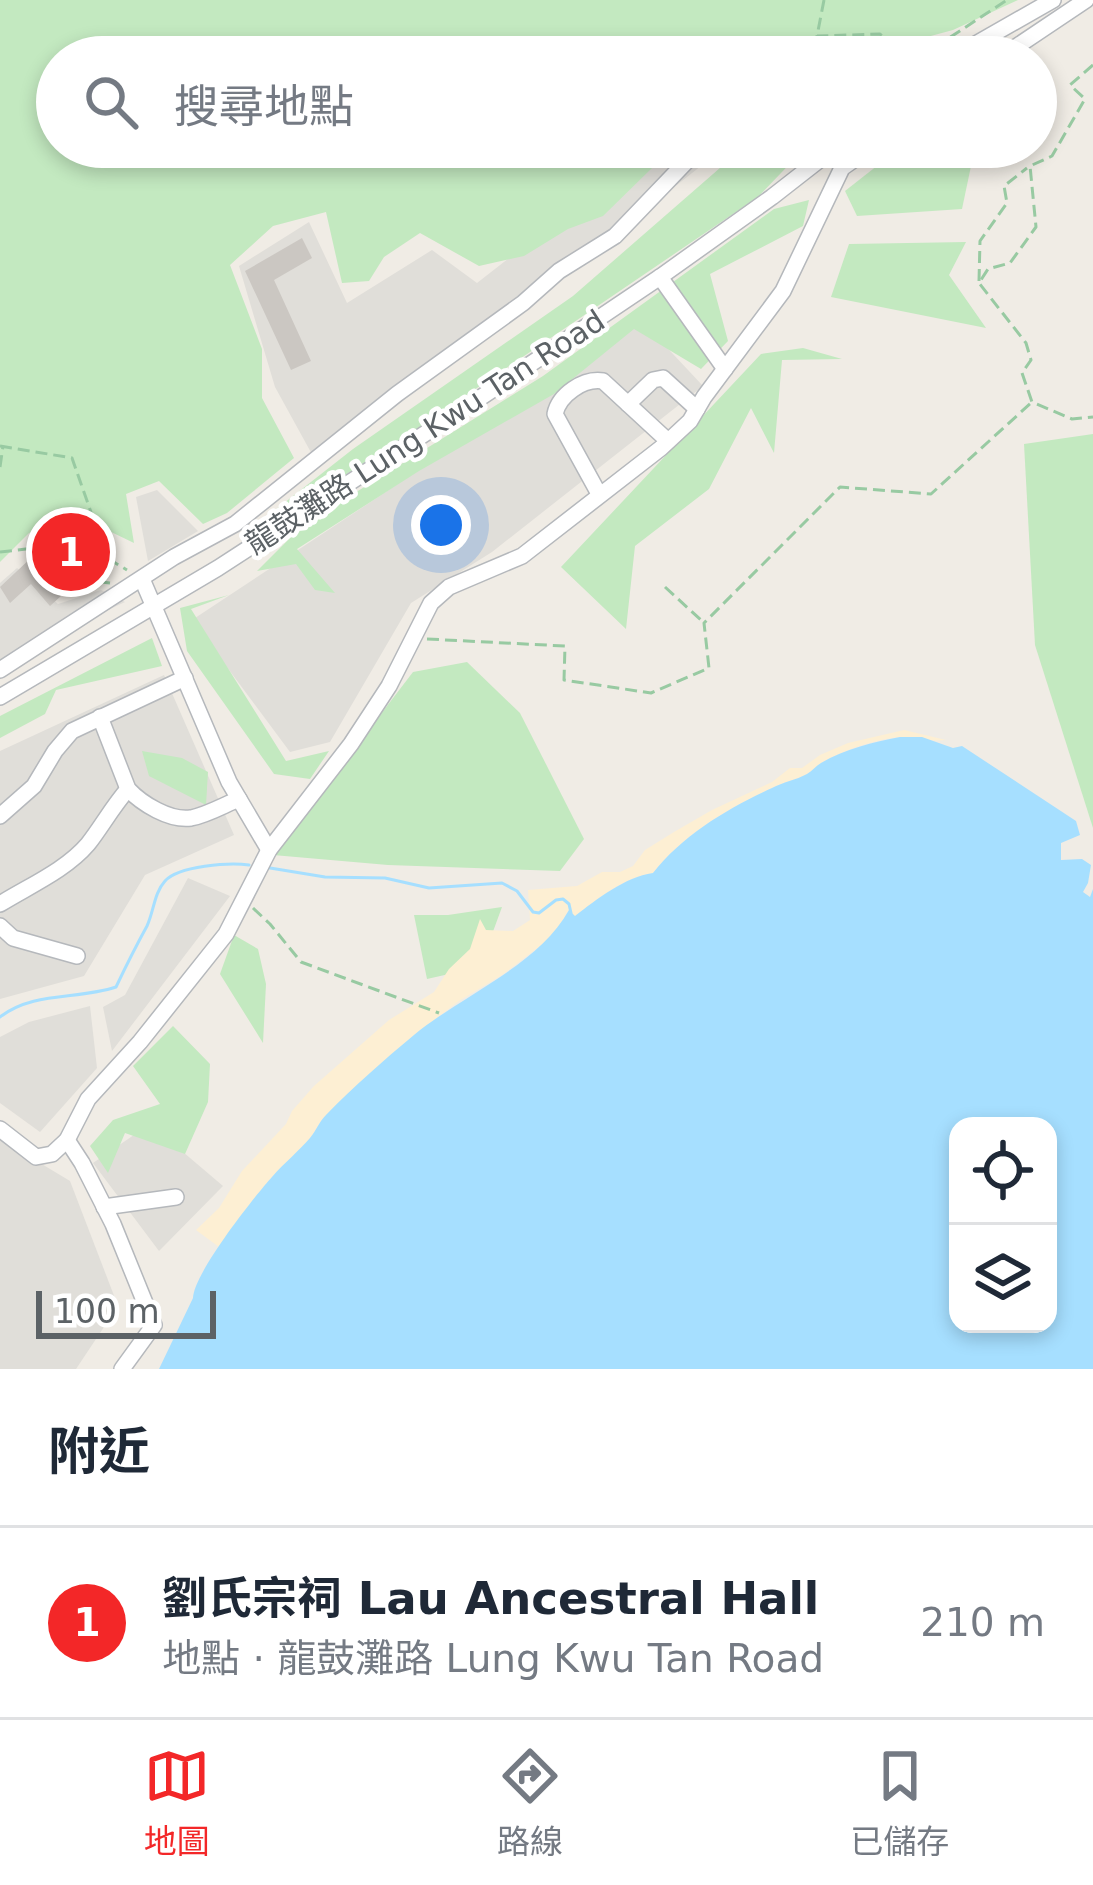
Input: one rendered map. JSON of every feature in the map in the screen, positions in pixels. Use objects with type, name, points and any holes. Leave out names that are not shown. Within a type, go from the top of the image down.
[{"type":"street","points":[[989,36],[1053,0]]},
{"type":"street","points":[[1032,36],[1086,0]]},
{"type":"street","points":[[0,670],[174,557],[235,524],[559,271],[615,236],[680,168]]},
{"type":"street","name":"龍鼓灘路 Lung Kwu Tan Road","points":[[0,697],[155,607],[483,396],[660,277],[809,168]]},
{"type":"street","points":[[0,1129],[36,1157],[52,1154],[67,1140],[88,1099],[226,934],[269,850],[389,686],[431,603],[440,593],[522,556],[690,421],[783,291],[842,168]]},
{"type":"street","points":[[660,277],[725,369]]},
{"type":"street","points":[[628,404],[653,380],[663,378],[697,409]]},
{"type":"street","points":[[599,494],[556,419],[555,408],[580,384],[603,381],[668,441]]},
{"type":"street","points":[[135,583],[155,607],[229,782],[269,850]]},
{"type":"street","points":[[0,816],[34,786],[72,730],[185,679]]},
{"type":"street","points":[[100,717],[135,797],[177,818],[193,818],[239,799]]},
{"type":"street","points":[[0,904],[68,862],[128,789]]},
{"type":"street","points":[[0,926],[18,940],[77,956]]},
{"type":"street","points":[[67,1140],[104,1207],[154,1325],[122,1369]]},
{"type":"street","points":[[104,1207],[176,1197]]},
{"type":"path","points":[[824,0],[817,36],[882,36]]},
{"type":"path","points":[[952,36],[1007,0]]},
{"type":"path","points":[[1057,147],[1085,99],[1070,85],[1093,65]]},
{"type":"path","points":[[1027,168],[1004,186],[1007,203],[980,241],[979,283],[1026,343],[1031,360],[1022,373],[1033,402],[1072,419],[1093,417]]},
{"type":"path","points":[[979,283],[988,269],[1010,263],[1036,227],[1030,168]]},
{"type":"path","points":[[704,622],[840,487],[931,494],[1033,402]]},
{"type":"path","points":[[0,467],[1,446],[72,458],[107,558],[135,583]]},
{"type":"path","points":[[0,552],[44,547],[59,581],[135,583]]},
{"type":"path","points":[[427,640],[565,646],[564,680],[651,693],[709,668],[704,622],[665,587]]},
{"type":"path","points":[[243,899],[301,962],[439,1013]]},
{"type":"shaded area","points":[[624,168],[698,168],[319,467],[275,387],[239,266],[309,222],[347,303],[432,250],[477,283]]},
{"type":"shaded area","points":[[643,322],[703,386],[492,552],[411,603],[330,742],[290,752],[192,620]]},
{"type":"shaded area","points":[[157,490],[198,531],[148,561],[136,497]]},
{"type":"shaded area","points":[[17,568],[58,604],[101,590],[125,602],[0,661],[0,583]]},
{"type":"shaded area","points":[[164,675],[234,835],[145,875],[84,976],[0,999],[0,751]]},
{"type":"shaded area","points":[[188,878],[230,896],[112,1051],[103,1007],[125,995]]},
{"type":"shaded area","points":[[90,1006],[97,1068],[40,1132],[0,1103],[0,1037],[29,1022]]},
{"type":"shaded area","points":[[150,1124],[223,1186],[159,1251],[93,1163]]},
{"type":"shaded area","points":[[0,1139],[70,1181],[118,1306],[76,1369],[0,1369]]},
{"type":"green space","points":[[0,0],[1018,0],[931,36],[36,36],[36,168],[652,168],[603,216],[568,229],[524,256],[479,266],[420,233],[384,257],[369,281],[342,283],[326,212],[273,226],[230,265],[262,349],[262,398],[294,458],[227,513],[203,524],[159,481],[126,494],[134,543],[78,516],[29,533],[0,562]]},
{"type":"green space","points":[[720,168],[786,168],[758,197],[402,439],[242,540],[353,449],[573,296]]},
{"type":"green space","points":[[874,168],[971,168],[962,209],[857,216],[845,191]]},
{"type":"green space","points":[[809,200],[803,226],[710,274],[728,341],[701,369],[634,329],[554,394],[419,471],[297,549],[335,593],[315,590],[296,564],[257,571],[293,535],[543,376],[774,209]]},
{"type":"green space","points":[[966,242],[949,275],[986,328],[831,297],[849,244]]},
{"type":"green space","points":[[803,348],[842,359],[782,360],[774,453],[751,408],[709,489],[635,546],[626,629],[561,567],[761,354]]},
{"type":"green space","points":[[1093,434],[1093,828],[1035,645],[1024,444]]},
{"type":"green space","points":[[229,595],[191,609],[286,761],[329,751],[310,779],[274,774],[187,651],[180,608]]},
{"type":"green space","points":[[152,638],[162,666],[56,690],[45,714],[0,738],[0,716]]},
{"type":"green space","points":[[467,662],[520,713],[584,839],[560,871],[273,855],[413,672]]},
{"type":"green space","points":[[142,751],[182,758],[208,772],[206,805],[149,776]]},
{"type":"green space","points":[[502,907],[480,967],[427,979],[414,915]]},
{"type":"green space","points":[[234,935],[258,949],[266,984],[263,1043],[220,974]]},
{"type":"green space","points":[[173,1026],[210,1064],[208,1102],[185,1154],[125,1133],[108,1173],[90,1146],[113,1120],[160,1104],[133,1066]]},
{"type":"sand","points":[[904,730],[946,740],[891,738],[838,754],[707,824],[653,873],[621,884],[575,917],[568,911],[553,936],[413,1036],[323,1118],[219,1247],[196,1230],[219,1208],[242,1171],[314,1086],[389,1020],[434,992],[470,949],[480,919],[486,930],[513,931],[530,920],[528,890],[577,886],[602,872],[620,872],[674,832],[790,768],[802,768],[848,743]]},
{"type":"water","points":[[900,737],[962,746],[1076,821],[1080,835],[1061,843],[1061,860],[1082,859],[1091,865],[1083,892],[1090,897],[1093,889],[1093,1369],[159,1369],[203,1272],[239,1218],[326,1115],[391,1054],[433,1020],[519,964],[569,910],[575,916],[622,884],[653,873],[707,824],[859,747]]},
{"type":"building","points":[[302,238],[312,258],[274,280],[311,361],[291,370],[245,271]]},
{"type":"building","points":[[71,527],[93,562],[70,577],[61,563],[46,581],[61,596],[50,606],[31,584],[10,603],[0,587]]},
{"type":"waterway","points":[[0,1017],[27,1003],[116,987],[165,881],[192,869],[249,865]]},
{"type":"waterway","points":[[264,867],[325,877],[385,878],[429,888],[502,883],[517,891],[533,912],[563,899],[571,913]]},
{"type":"place","name":"劉氏宗祠 Lau Ancestral Hall","points":[[71,552]]}]
